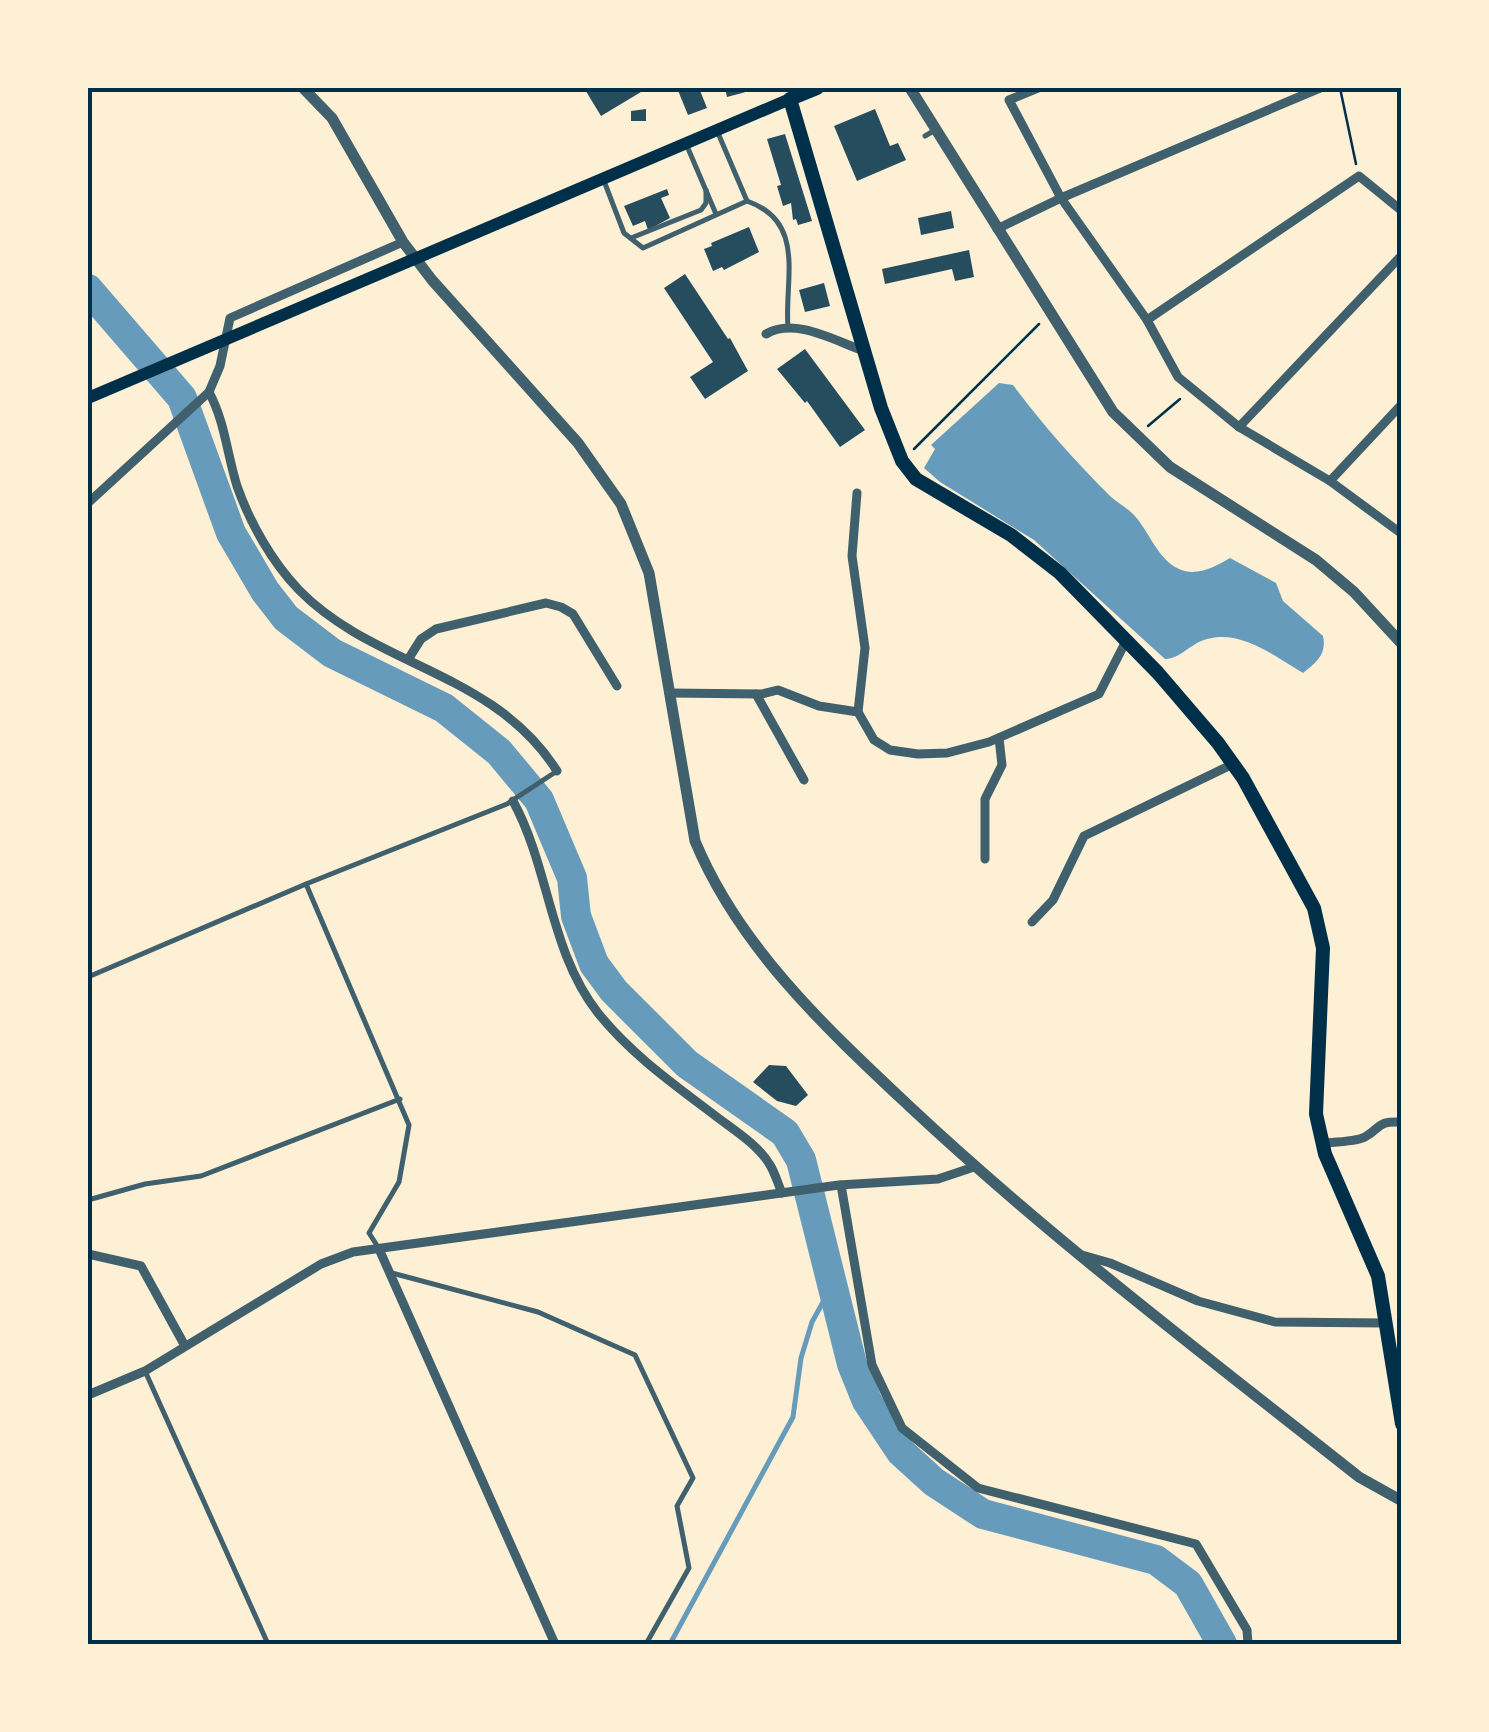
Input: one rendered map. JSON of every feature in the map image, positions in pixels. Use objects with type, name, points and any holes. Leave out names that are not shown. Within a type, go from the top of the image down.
[{"type":"main road","points":[[88,398],[717,130],[788,94],[816,88]]},
{"type":"main road","points":[[788,94],[895,448],[916,479],[1011,534],[1060,573],[1126,641],[1233,764],[1314,908],[1323,948],[1316,1114],[1323,1144],[1370,1253],[1402,1424]]},
{"type":"street","points":[[304,88],[342,134],[403,242],[432,280],[578,443],[621,504],[649,573],[695,841],[731,914],[789,987],[974,1167],[1359,1477],[1402,1500]]},
{"type":"street","points":[[910,88],[930,133],[997,229],[1113,412],[1170,468],[1316,560],[1354,592],[1402,644]]},
{"type":"street","points":[[1038,88],[1009,100],[1061,198],[1147,320],[1178,376],[1238,426],[1330,481],[1402,534]]},
{"type":"street","points":[[997,229],[1320,88]]},
{"type":"street","points":[[1147,320],[1359,176],[1402,211]]},
{"type":"street","points":[[88,503],[208,392],[220,366],[230,318],[403,242]]},
{"type":"street","points":[[1238,426],[1402,254]]},
{"type":"street","points":[[766,334],[776,328],[803,329],[864,351]]},
{"type":"street","points":[[208,392],[220,412],[238,486],[275,560],[298,589],[322,610],[369,639],[490,703],[543,749],[557,771]]},
{"type":"street","points":[[1330,481],[1402,404]]},
{"type":"street","points":[[857,493],[852,556],[865,648],[858,712],[874,740],[890,750],[947,753],[999,738],[1099,694],[1126,641]]},
{"type":"street","points":[[409,658],[420,639],[436,629],[546,603],[574,614],[617,686]]},
{"type":"street","points":[[670,693],[756,694],[778,690],[819,706],[858,712]]},
{"type":"street","points":[[756,694],[804,780]]},
{"type":"street","points":[[986,858],[985,799],[1002,766],[999,738]]},
{"type":"street","points":[[1032,922],[1052,900],[1084,836],[1233,764]]},
{"type":"street","points":[[513,800],[540,861],[552,918],[568,964],[596,1010],[636,1055],[753,1144],[770,1163],[783,1193]]},
{"type":"street","points":[[1323,1144],[1364,1137],[1385,1121],[1402,1122]]},
{"type":"street","points":[[88,1395],[145,1371],[320,1264],[353,1252],[840,1185],[938,1179],[974,1167]]},
{"type":"street","points":[[840,1185],[872,1366],[902,1428],[978,1488],[1196,1544],[1246,1630],[1248,1644]]},
{"type":"street","points":[[379,1250],[555,1644]]},
{"type":"street","points":[[88,1254],[141,1266],[185,1346]]},
{"type":"street","points":[[1080,1255],[1110,1262],[1198,1301],[1275,1322],[1385,1323]]},
{"type":"lane","points":[[717,130],[747,201]]},
{"type":"lane","points":[[686,143],[716,214]]},
{"type":"lane","points":[[598,181],[629,238],[643,248],[747,201],[758,204],[786,238],[792,257],[788,327]]},
{"type":"lane","points":[[629,238],[701,210],[706,203],[706,190]]},
{"type":"lane","points":[[88,977],[513,800],[557,771]]},
{"type":"lane","points":[[306,884],[409,1125],[398,1182],[368,1233],[379,1250]]},
{"type":"lane","points":[[88,1200],[144,1184],[201,1176],[400,1099]]},
{"type":"lane","points":[[389,1272],[538,1312],[634,1355],[693,1478],[677,1506],[689,1568],[646,1644]]},
{"type":"lane","points":[[145,1371],[268,1644]]},
{"type":"path","points":[[1340,88],[1359,176]]},
{"type":"path","points":[[919,445],[1051,312]]},
{"type":"path","points":[[1137,435],[1192,388]]},
{"type":"water","points":[[999,383],[1013,385],[1084,469],[1134,515],[1172,565],[1185,571],[1199,571],[1230,558],[1276,583],[1283,601],[1323,636],[1324,648],[1317,661],[1303,673],[1258,646],[1220,637],[1201,641],[1165,659],[1034,540],[940,482],[924,468],[935,449],[931,445]]},
{"type":"building","points":[[584,88],[638,88],[641,92],[601,116]]},
{"type":"building","points":[[677,88],[699,88],[707,108],[688,115]]},
{"type":"building","points":[[725,88],[757,88],[757,89],[727,97]]},
{"type":"building","points":[[646,109],[646,121],[631,121],[631,111]]},
{"type":"building","points":[[875,109],[890,146],[898,143],[906,160],[857,181],[834,126]]},
{"type":"building","points":[[785,134],[812,221],[798,225],[793,220],[791,203],[783,206],[767,139]]},
{"type":"building","points":[[667,189],[669,195],[661,198],[670,218],[648,230],[645,221],[633,226],[624,206]]},
{"type":"building","points":[[951,211],[954,228],[921,235],[918,218]]},
{"type":"building","points":[[749,227],[759,252],[724,270],[722,267],[713,271],[704,249]]},
{"type":"building","points":[[969,250],[974,277],[955,281],[952,269],[885,284],[882,269]]},
{"type":"building","points":[[685,274],[748,371],[705,399],[690,377],[713,362],[664,288]]},
{"type":"building","points":[[824,283],[830,306],[805,312],[799,290]]},
{"type":"building","points":[[805,349],[865,430],[840,447],[807,401],[777,369]]},
{"type":"building","points":[[769,1065],[786,1066],[808,1095],[796,1106],[777,1101],[753,1082]]},
{"type":"waterway","points":[[88,289],[182,398],[231,533],[286,618],[332,653],[444,708],[499,752],[539,800],[572,878],[576,916],[594,964],[614,991],[687,1064],[785,1133],[801,1160],[852,1364],[867,1401],[901,1452],[934,1482],[983,1514],[1156,1560],[1188,1584],[1222,1644]]},
{"type":"waterway","points":[[670,1644],[793,1417],[801,1358],[812,1322],[833,1284]]}]
